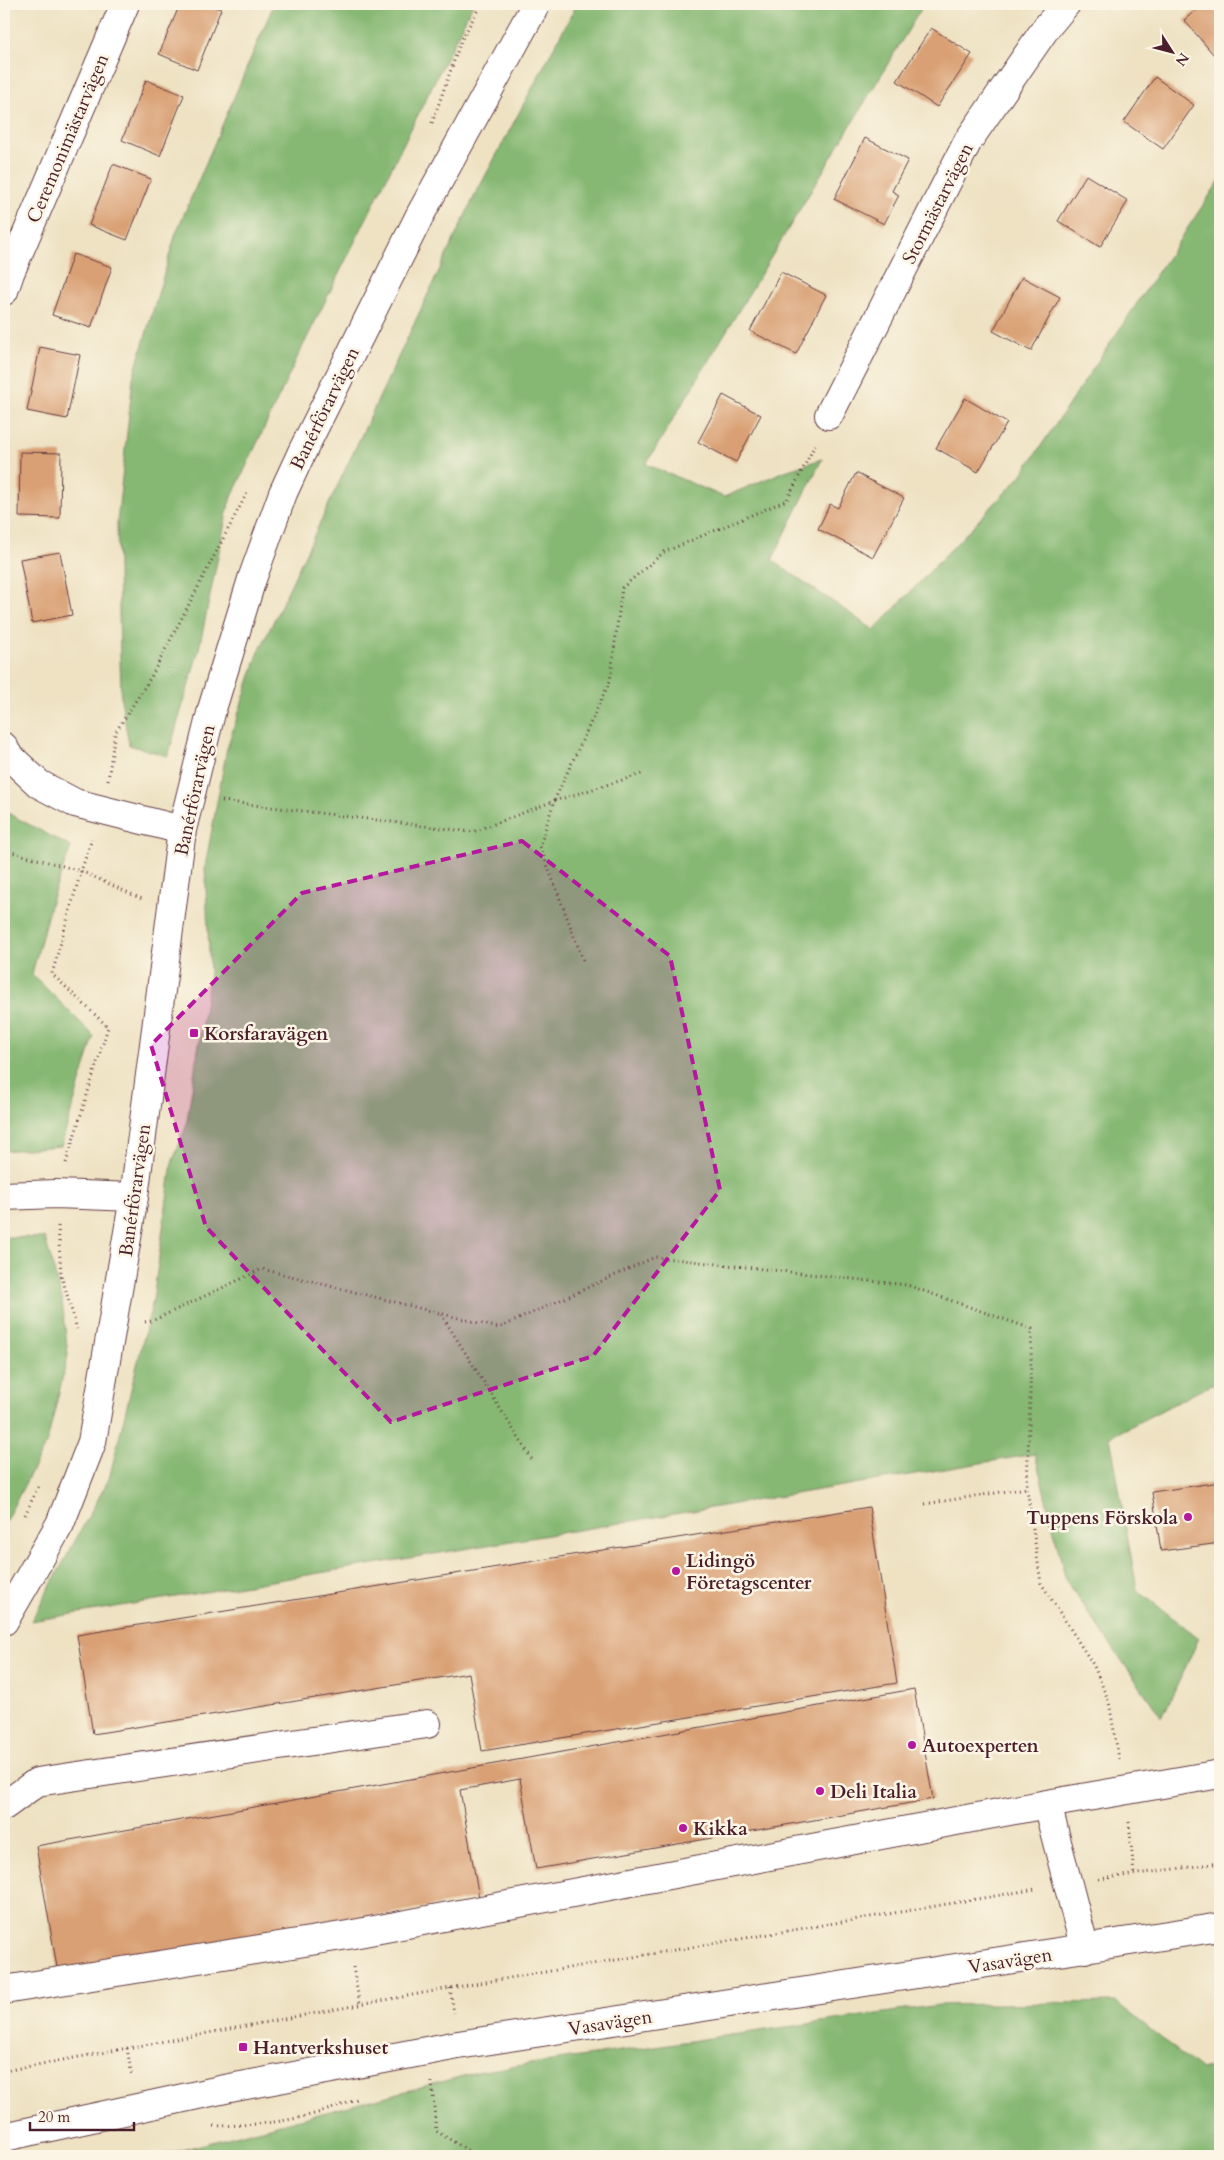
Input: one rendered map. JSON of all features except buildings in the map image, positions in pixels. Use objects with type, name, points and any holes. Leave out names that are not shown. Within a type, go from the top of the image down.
[{"type":"street","name":"Ceremonimästarvägen","points":[[6,278],[125,4]]},
{"type":"street","name":"Banérförarvägen","points":[[4,1621],[60,1524],[92,1442],[114,1324],[134,1196],[173,913],[182,830],[212,709],[252,580],[283,493],[420,215],[536,4]]},
{"type":"street","name":"Stormästarvägen","points":[[829,415],[968,141],[1046,28],[1066,4]]},
{"type":"street","points":[[4,747],[7,754],[39,784],[75,803],[182,830]]},
{"type":"street","points":[[4,1196],[56,1194],[134,1196]]},
{"type":"street","points":[[4,1806],[37,1782],[427,1724]]},
{"type":"street","points":[[4,1990],[348,1935],[1047,1804],[1220,1774]]},
{"type":"street","points":[[1047,1804],[1085,1949]]},
{"type":"street","name":"Vasavägen","points":[[4,2137],[225,2089],[458,2045],[1085,1949],[1220,1926]]},
{"type":"path","points":[[583,960],[540,846],[554,801],[610,681],[622,588],[664,552],[788,500],[829,415]]},
{"type":"path","points":[[189,797],[299,812],[405,822],[473,832],[554,801],[644,773]]},
{"type":"path","points":[[4,850],[81,871],[173,913]]},
{"type":"path","points":[[114,1324],[152,1322],[262,1269],[499,1328],[655,1256],[907,1286],[1032,1329],[1027,1488],[1041,1583],[1094,1666],[1109,1702],[1125,1791],[1134,1874]]},
{"type":"path","points":[[441,1313],[533,1461]]},
{"type":"path","points":[[926,1504],[1027,1488]]},
{"type":"path","points":[[4,2071],[360,2005],[1068,1884],[1220,1863]]},
{"type":"path","points":[[348,1935],[360,2005]]},
{"type":"path","points":[[432,2076],[436,2131],[477,2156]]},
{"type":"highlighted area","points":[[522,841],[670,956],[720,1190],[593,1356],[391,1422],[206,1227],[151,1045],[302,893]]},
{"type":"green space","points":[[274,4],[473,4],[297,358],[229,503],[199,649],[168,756],[129,745],[121,699],[117,523],[133,378],[176,233]]},
{"type":"green space","points":[[577,4],[924,4],[646,464],[724,497],[785,471],[822,459],[772,560],[874,630],[1020,477],[1220,180],[1220,1380],[1110,1437],[1137,1590],[1199,1638],[1162,1718],[1066,1581],[1035,1454],[31,1621],[109,1479],[153,1300],[172,1163],[186,1127],[210,973],[205,867],[227,748],[258,654],[473,199]]},
{"type":"green space","points":[[4,811],[71,847],[52,898],[32,974],[94,1036],[61,1146],[4,1151]]},
{"type":"green space","points":[[4,1238],[45,1238],[62,1300],[68,1355],[47,1442],[4,1524]]},
{"type":"green space","points":[[1116,2002],[1201,2070],[1220,2064],[1220,2156],[159,2156],[482,2071],[939,2005]]},
{"type":"place","name":"Korsfaravägen","points":[[194,1033]]},
{"type":"place","name":"Tuppens Förskola","points":[[1188,1517]]},
{"type":"place","name":"Lidingö Företagscenter","points":[[676,1571]]},
{"type":"place","name":"Autoexperten","points":[[912,1745]]},
{"type":"place","name":"Deli Italia","points":[[820,1791]]},
{"type":"place","name":"Kikka","points":[[683,1828]]},
{"type":"place","name":"Hantverkshuset","points":[[243,2047]]}]
